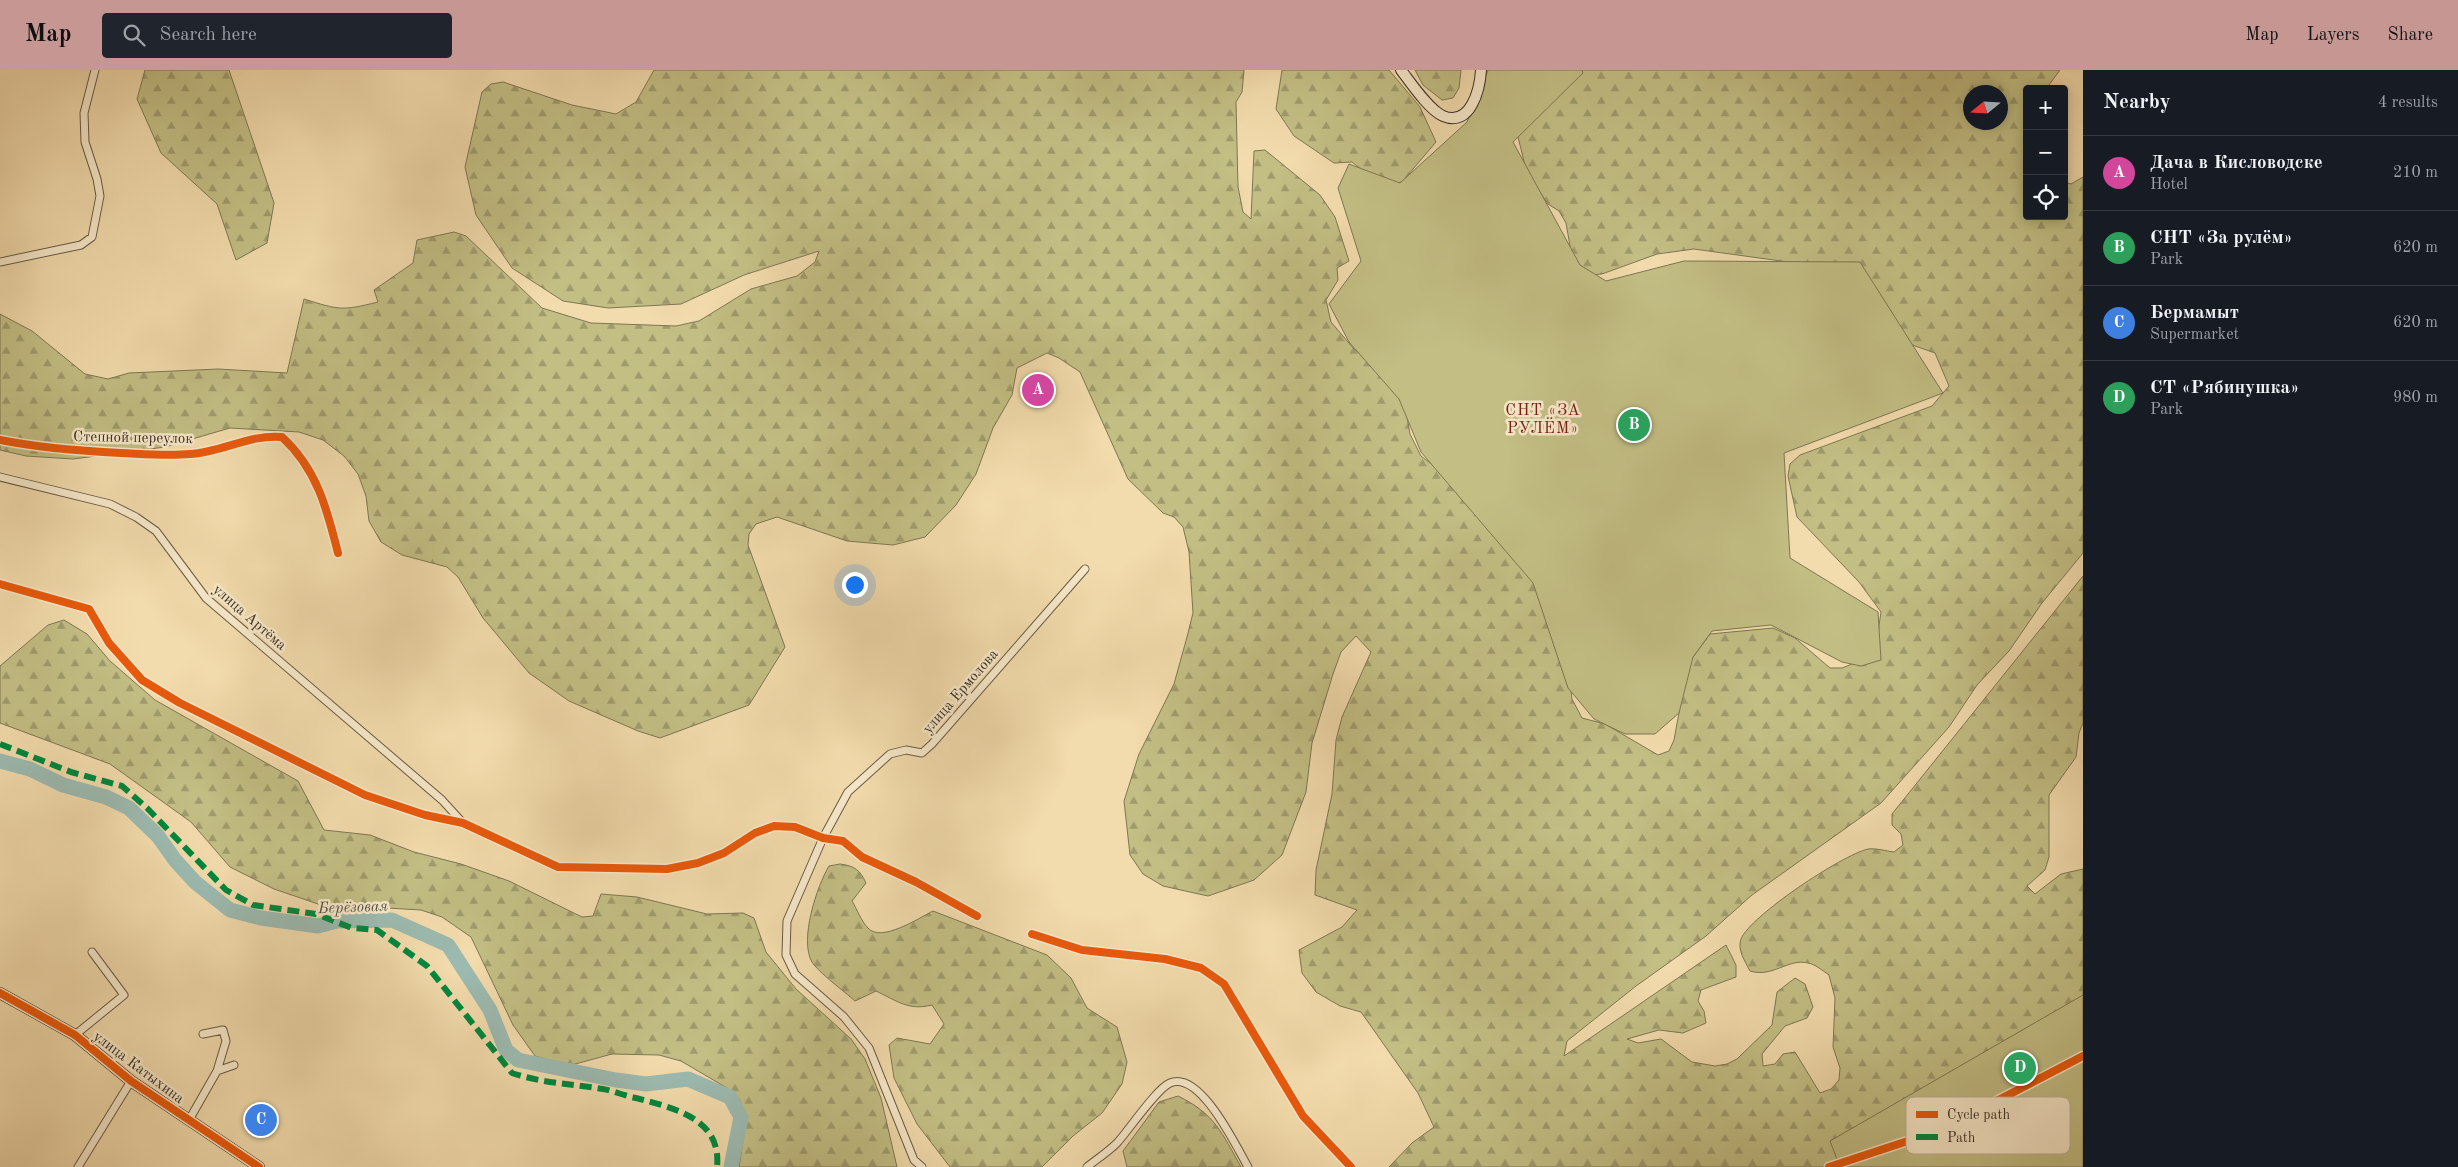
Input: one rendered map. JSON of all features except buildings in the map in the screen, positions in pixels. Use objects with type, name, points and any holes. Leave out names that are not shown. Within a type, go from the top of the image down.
[{"type":"street","points":[[0,262],[81,245],[92,237],[100,196],[97,178],[85,142],[84,112],[95,70]]},
{"type":"street","points":[[1401,70],[1434,109],[1442,116],[1449,118],[1458,117],[1472,106],[1480,86],[1482,70]]},
{"type":"street","name":"Степной переулок","points":[[0,440],[30,446],[74,450],[190,454],[219,449],[267,436],[282,437],[310,468],[325,501],[338,553]]},
{"type":"street","name":"улица Артёма","points":[[0,477],[110,504],[136,516],[156,531],[206,598],[442,800],[463,823]]},
{"type":"street","name":"улица Ермолова","points":[[922,1167],[914,1160],[869,1048],[844,1017],[795,974],[786,955],[787,921],[823,838],[848,792],[890,754],[906,750],[922,753],[932,744],[1085,569]]},
{"type":"street","points":[[0,584],[89,609],[109,643],[142,680],[180,703],[365,795],[425,815],[463,823],[558,867],[667,869],[690,865],[724,853],[755,833],[774,826],[796,827],[823,838],[843,841],[862,857],[916,882],[977,916]]},
{"type":"street","points":[[1032,934],[1082,950],[1165,959],[1201,968],[1224,984],[1303,1116],[1351,1167]]},
{"type":"street","points":[[75,1035],[124,995],[92,952]]},
{"type":"street","name":"улица Катыхина","points":[[0,993],[75,1035],[131,1082],[259,1167]]},
{"type":"street","points":[[189,1120],[217,1071],[226,1041],[223,1030],[203,1034]]},
{"type":"street","points":[[2004,1097],[2083,1056]]},
{"type":"street","points":[[217,1071],[234,1065]]},
{"type":"street","points":[[78,1167],[131,1082]]},
{"type":"street","points":[[1087,1167],[1115,1145],[1156,1094],[1170,1082],[1185,1082],[1200,1093],[1223,1122],[1248,1167]]},
{"type":"street","points":[[1829,1167],[1906,1142]]},
{"type":"green space","points":[[145,70],[229,70],[274,203],[267,243],[236,260],[217,204],[161,153],[137,99]]},
{"type":"green space","points":[[654,70],[1244,70],[1242,92],[1236,102],[1238,187],[1243,212],[1251,219],[1254,151],[1265,150],[1320,195],[1335,217],[1349,261],[1337,268],[1338,280],[1326,300],[1331,322],[1354,349],[1374,363],[1389,381],[1406,411],[1410,434],[1421,456],[1466,491],[1542,593],[1569,675],[1572,699],[1582,718],[1605,724],[1658,755],[1669,751],[1674,740],[1688,664],[1710,634],[1773,628],[1795,638],[1830,668],[1842,668],[1865,659],[1877,639],[1881,612],[1859,582],[1797,517],[1788,476],[1790,464],[1800,455],[1932,406],[1949,386],[1935,353],[1878,333],[1839,269],[1694,249],[1657,254],[1602,274],[1589,275],[1572,257],[1566,223],[1559,211],[1548,204],[1527,173],[1515,125],[1573,70],[2060,70],[2049,85],[2023,85],[2023,220],[2068,220],[2068,183],[2071,184],[2083,177],[2083,553],[2042,603],[2009,651],[1977,685],[1949,727],[1881,803],[1752,895],[1706,936],[1636,986],[1567,1041],[1564,1056],[1726,945],[1736,965],[1736,977],[1701,990],[1698,1001],[1704,1011],[1706,1023],[1683,1033],[1659,1030],[1627,1039],[1638,1043],[1661,1039],[1692,1062],[1715,1066],[1727,1064],[1737,1059],[1772,1025],[1777,992],[1795,978],[1805,984],[1813,1007],[1807,1018],[1785,1026],[1762,1054],[1763,1066],[1775,1064],[1783,1054],[1795,1052],[1820,1093],[1831,1089],[1839,1080],[1840,1068],[1833,1047],[1835,998],[1829,975],[1813,965],[1801,962],[1766,972],[1750,971],[1741,951],[1741,939],[1761,916],[1778,902],[1838,862],[1868,849],[1894,852],[1903,845],[1901,834],[1892,825],[1892,814],[2083,576],[2083,723],[2079,733],[2076,757],[2049,795],[2049,857],[2045,870],[2027,886],[2035,894],[2061,874],[2083,869],[2083,1167],[1389,1167],[1412,1143],[1434,1127],[1418,1093],[1361,1012],[1340,1006],[1316,992],[1302,973],[1299,950],[1342,927],[1357,910],[1315,895],[1316,870],[1332,794],[1336,740],[1342,717],[1371,652],[1356,636],[1341,652],[1312,743],[1306,792],[1282,855],[1254,880],[1208,896],[1163,886],[1143,874],[1130,855],[1124,801],[1139,754],[1174,684],[1187,637],[1193,613],[1189,552],[1183,527],[1174,517],[1163,513],[1128,479],[1080,372],[1059,358],[1047,353],[1017,368],[1012,395],[993,428],[976,474],[956,505],[925,537],[893,545],[847,541],[777,517],[756,524],[749,534],[748,545],[785,647],[749,705],[660,738],[638,731],[569,701],[529,673],[483,618],[458,577],[447,567],[402,555],[381,542],[369,521],[366,496],[358,474],[344,456],[323,440],[299,432],[230,428],[165,447],[73,459],[26,456],[0,450],[0,314],[32,331],[85,374],[108,379],[129,373],[218,369],[287,373],[304,299],[341,308],[378,302],[374,290],[413,263],[417,240],[454,232],[466,236],[542,308],[591,323],[676,326],[699,321],[751,289],[797,276],[815,262],[819,251],[744,275],[681,304],[608,308],[563,301],[512,268],[476,215],[465,167],[482,92],[491,84],[503,82],[572,105],[616,114],[636,102]]},
{"type":"green space","points":[[1282,70],[1389,70],[1420,107],[1436,142],[1402,182],[1381,185],[1352,162],[1334,163],[1294,136],[1276,109]]},
{"type":"green space","points":[[1415,70],[1461,70],[1459,88],[1453,98],[1442,100],[1423,85]]},
{"type":"green space","name":"СНТ «ЗА РУЛЁМ»","points":[[1488,70],[1582,70],[1583,73],[1513,142],[1580,265],[1606,281],[1684,261],[1860,262],[1943,393],[1784,453],[1790,558],[1878,612],[1881,660],[1861,666],[1842,662],[1771,625],[1712,631],[1693,657],[1679,713],[1655,734],[1625,734],[1594,719],[1568,688],[1533,583],[1421,452],[1399,399],[1349,342],[1329,304],[1361,261],[1338,188],[1349,164],[1400,183],[1467,122]]},
{"type":"green space","points":[[64,620],[87,634],[110,661],[155,700],[298,781],[324,830],[370,835],[414,852],[461,864],[509,881],[582,917],[593,916],[601,894],[637,897],[707,914],[743,913],[754,918],[766,952],[796,989],[851,1039],[865,1059],[881,1098],[897,1167],[739,1167],[746,1121],[740,1100],[732,1091],[681,1061],[659,1055],[612,1054],[568,1066],[535,1056],[513,1025],[471,937],[442,917],[421,910],[318,904],[274,889],[230,867],[191,822],[110,764],[0,723],[0,666],[48,625]]},
{"type":"green space","points":[[840,864],[856,869],[866,883],[852,901],[868,928],[874,932],[882,933],[900,928],[933,911],[1047,955],[1071,978],[1087,1008],[1117,1027],[1127,1062],[1122,1084],[1102,1113],[1073,1136],[1042,1167],[950,1167],[917,1124],[894,1078],[889,1045],[897,1038],[930,1044],[944,1024],[932,1005],[924,1007],[910,1006],[876,991],[855,1001],[815,966],[809,952],[807,941],[811,913],[819,886],[829,866]]},
{"type":"green space","points":[[2083,995],[2083,1167],[1840,1167],[1830,1141],[1906,1097],[1906,1154],[2070,1154],[2070,1097],[1906,1097]]},
{"type":"green space","points":[[1178,1096],[1209,1117],[1222,1134],[1241,1167],[1127,1167],[1123,1151],[1159,1102]]},
{"type":"waterway","name":"Берёзовая","points":[[0,761],[30,769],[63,785],[106,797],[129,808],[158,836],[175,860],[195,882],[230,910],[261,918],[318,926],[337,921],[392,920],[448,945],[490,1010],[506,1050],[518,1060],[616,1080],[646,1084],[688,1079],[730,1097],[741,1117],[731,1167]]},
{"type":"marked path","points":[[0,744],[71,772],[122,786],[147,808],[226,890],[253,905],[316,914],[352,928],[377,930],[427,966],[512,1073],[545,1081],[607,1090],[679,1111],[703,1126],[712,1137],[716,1150],[717,1167]]},
{"type":"cycle path","points":[[0,440],[75,450],[173,455],[202,453],[259,438],[282,437],[304,462],[319,490],[330,521],[338,553]]},
{"type":"cycle path","points":[[0,584],[89,609],[109,643],[142,680],[180,703],[365,795],[425,815],[463,823],[558,867],[667,869],[698,863],[724,853],[755,833],[774,826],[795,827],[823,838],[843,841],[862,857],[916,882],[977,916]]},
{"type":"cycle path","points":[[1032,934],[1082,950],[1165,959],[1201,968],[1224,984],[1303,1116],[1351,1167]]},
{"type":"cycle path","points":[[0,993],[75,1035],[131,1081],[259,1167]]},
{"type":"cycle path","points":[[2004,1097],[2083,1056]]},
{"type":"cycle path","points":[[1829,1167],[1906,1142]]},
{"type":"place","name":"Дача в Кисловодске","points":[[1038,390]]},
{"type":"place","name":"СНТ «За рулём»","points":[[1634,425]]},
{"type":"place","name":"СТ «Рябинушка»","points":[[2020,1068]]},
{"type":"place","name":"Бермамыт","points":[[261,1120]]},
{"type":"district","name":"СНТ «ЗА РУЛЁМ»","points":[[1543,418]]}]
